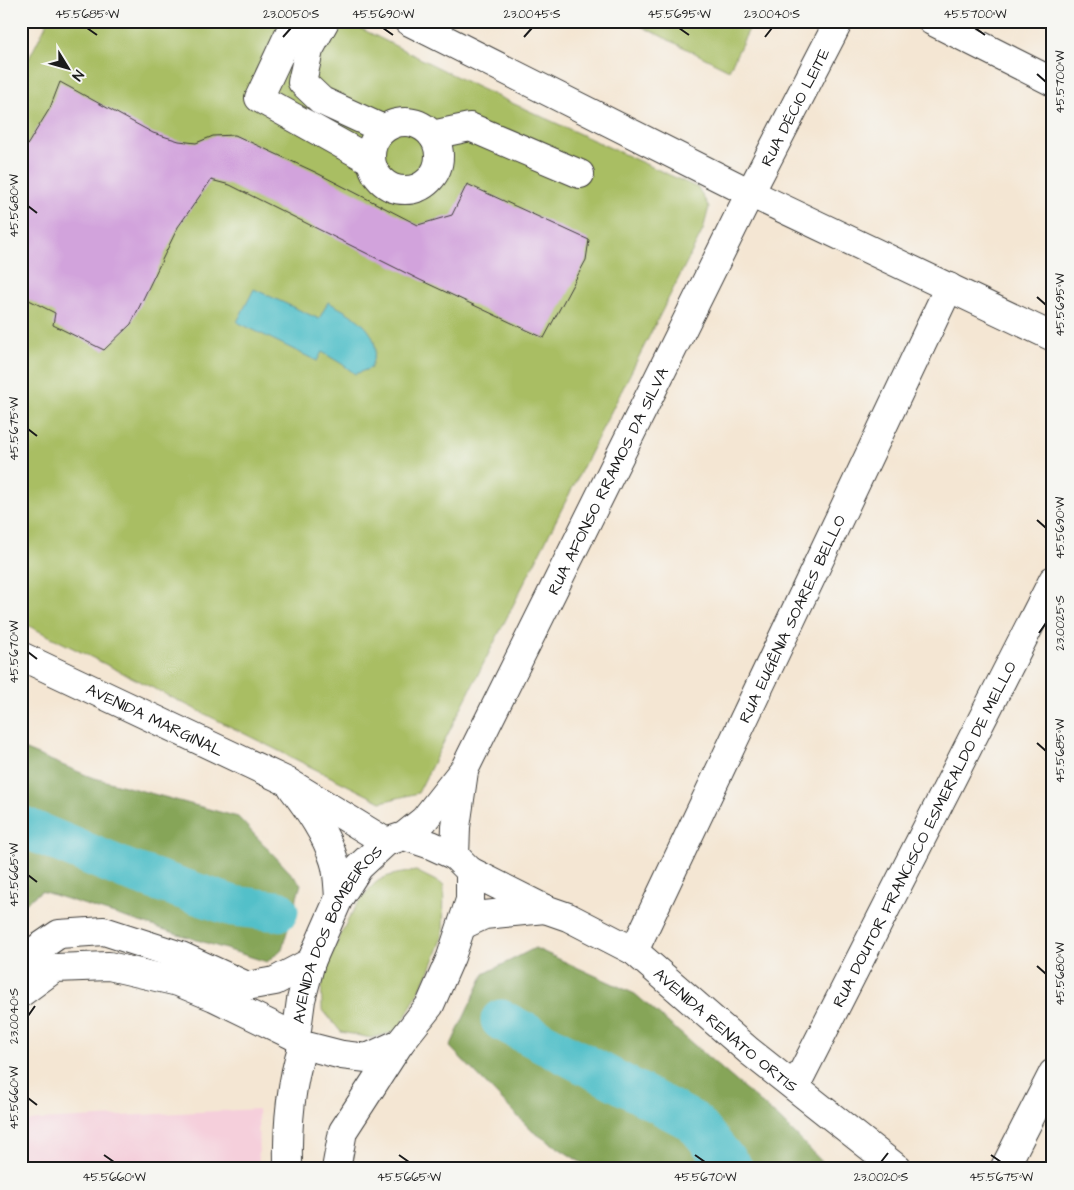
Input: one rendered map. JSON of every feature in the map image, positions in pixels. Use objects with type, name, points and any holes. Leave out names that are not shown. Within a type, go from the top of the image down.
[{"type":"street","points":[[295,21],[258,98],[370,160]]},
{"type":"street","points":[[322,101],[302,82],[309,50],[325,21]]},
{"type":"street","points":[[408,21],[750,193],[1053,337]]},
{"type":"street","name":"RUA DÉCIO LEITE","points":[[750,193],[839,21]]},
{"type":"street","points":[[932,21],[1052,79]]},
{"type":"street","points":[[307,125],[298,112],[299,105],[307,98],[322,101],[382,129]]},
{"type":"street","points":[[403,121],[414,122],[424,127],[432,135],[437,145],[439,156],[437,168],[423,186],[400,190],[389,187],[380,180],[373,170],[370,160],[371,148],[375,138],[382,129],[403,121]]},
{"type":"street","points":[[432,135],[470,127],[580,174]]},
{"type":"street","name":"RUA AFONSO RRAMOS DA SILVA","points":[[395,839],[424,820],[465,768],[750,193]]},
{"type":"street","name":"RUA EUGÊNIA SOARES BELLO","points":[[634,951],[949,287]]},
{"type":"street","name":"RUA DOUTOR FRANCISCO ESMERALDO DE MELLO","points":[[795,1087],[1053,580]]},
{"type":"street","name":"AVENIDA MARGINAL","points":[[21,656],[288,782],[395,839]]},
{"type":"street","name":"RUA AFONSO RRAMOS DA SILVA","points":[[462,864],[456,827],[465,768]]},
{"type":"street","name":"AVENIDA MARGINAL","points":[[288,782],[320,830],[334,860],[339,898]]},
{"type":"street","name":"AVENIDA DOS BOMBEIROS","points":[[288,1169],[287,1137],[300,1041],[301,1000],[312,962],[339,898],[359,867],[395,839],[431,844],[462,864],[470,900],[463,925],[452,957],[430,1005],[400,1043],[343,1132],[336,1169]]},
{"type":"street","name":"AVENIDA RENATO ORTIS","points":[[462,864],[545,909],[568,917],[634,951],[749,1051],[898,1169]]},
{"type":"street","name":"AVENIDA RENATO ORTIS","points":[[463,925],[484,915],[545,909]]},
{"type":"street","points":[[21,960],[59,934],[104,931],[181,956],[247,986],[275,981],[312,962]]},
{"type":"street","points":[[21,993],[56,968],[109,966],[178,982],[214,997],[300,1041]]},
{"type":"street","name":"AVENIDA DOS BOMBEIROS","points":[[300,1041],[342,1055],[367,1058],[400,1043]]},
{"type":"street","points":[[1004,1169],[1053,1073]]},
{"type":"shaded area","points":[[258,1109],[259,1169],[21,1169],[21,1122]]},
{"type":"green space","points":[[48,21],[346,21],[477,87],[698,188],[709,207],[703,230],[418,793],[381,802],[21,622],[21,74]]},
{"type":"green space","points":[[631,21],[753,21],[729,70]]},
{"type":"green space","points":[[21,748],[91,777],[238,817],[301,884],[282,949],[267,962],[41,891],[21,907]]},
{"type":"green space","points":[[416,871],[444,885],[443,937],[430,970],[398,1031],[371,1038],[341,1032],[322,1009],[322,986],[336,944],[351,914],[369,889],[378,881],[391,875]]},
{"type":"green space","points":[[535,948],[635,994],[781,1120],[829,1169],[591,1169],[532,1131],[450,1047],[484,974]]},
{"type":"water","points":[[254,289],[319,319],[328,302],[352,315],[366,327],[374,343],[375,352],[371,368],[355,374],[322,352],[317,361],[237,322]]},
{"type":"building","points":[[60,82],[153,133],[179,141],[196,143],[213,136],[235,135],[315,172],[418,225],[452,215],[467,184],[589,240],[586,260],[544,338],[420,280],[230,185],[211,180],[178,227],[131,324],[104,350],[53,325],[55,313],[21,296],[21,155],[50,108]]},
{"type":"waterway","points":[[21,826],[127,870],[233,906],[278,911]]},
{"type":"waterway","points":[[501,1020],[694,1122],[733,1169]]}]
